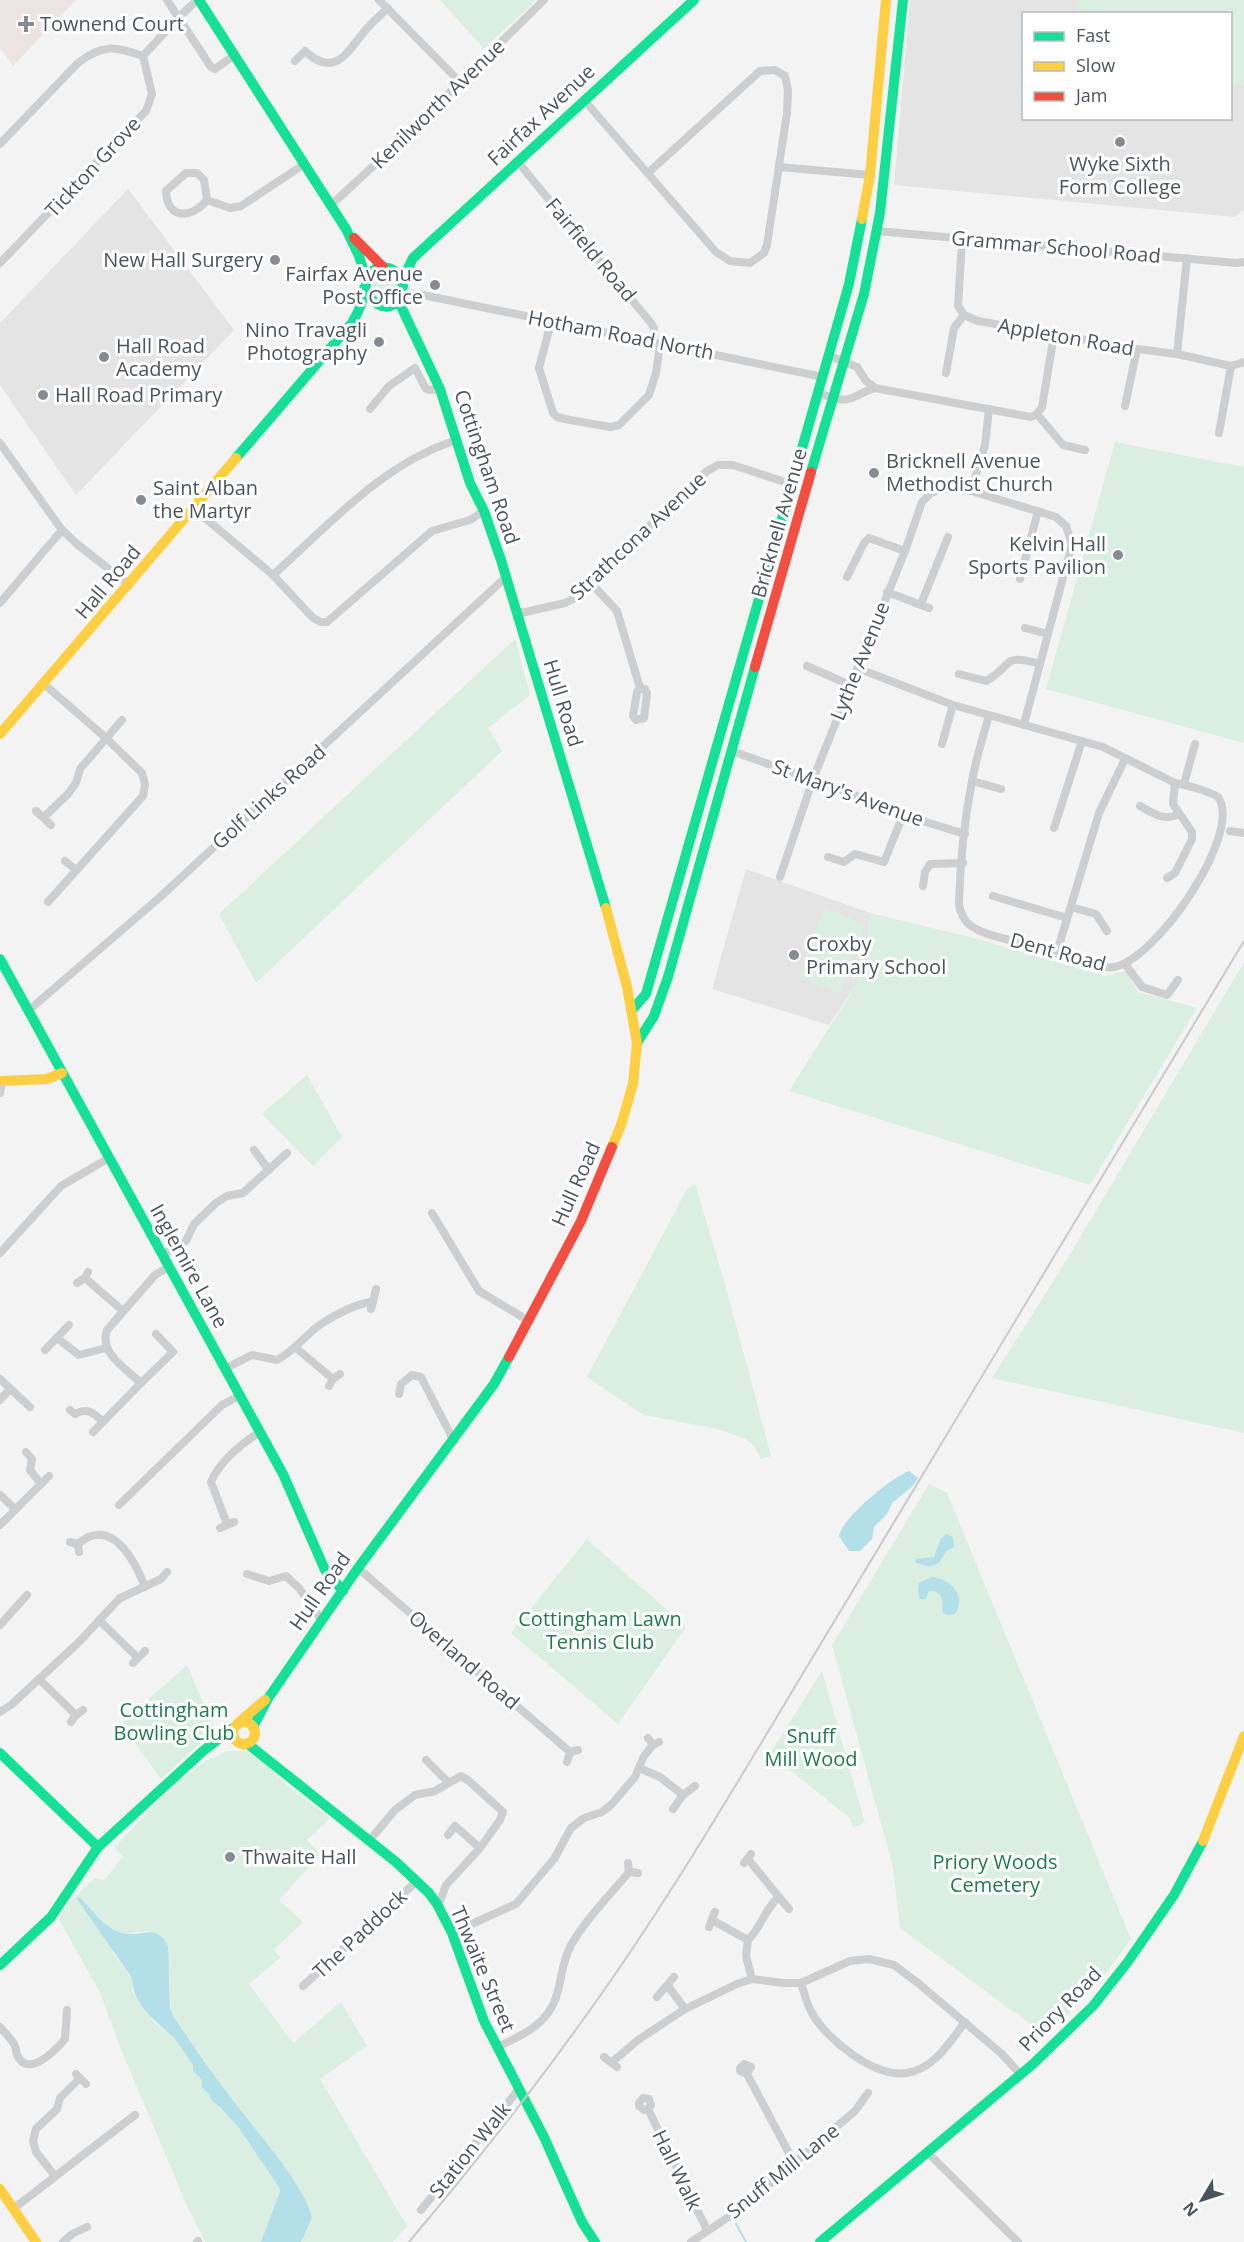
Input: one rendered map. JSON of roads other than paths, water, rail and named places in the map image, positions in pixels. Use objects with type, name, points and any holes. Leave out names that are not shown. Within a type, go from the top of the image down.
[{"type":"street","points":[[167,0],[211,67],[215,69],[233,56]]},
{"type":"street","points":[[0,144],[90,53],[102,48],[121,49],[144,56],[178,18],[198,0],[345,230],[359,256],[368,299],[382,306],[401,290],[397,272],[386,267],[345,230]]},
{"type":"street","points":[[379,0],[460,82]]},
{"type":"street","name":"Kenilworth Avenue","points":[[330,206],[544,0]]},
{"type":"street","name":"Fairfax Avenue","points":[[386,267],[399,266],[413,258],[694,0]]},
{"type":"street","name":"Bricknell Avenue","points":[[632,1010],[646,994],[791,484],[830,356],[851,275],[870,176],[886,0]]},
{"type":"street","name":"Bricknell Avenue","points":[[637,1043],[654,1016],[668,977],[791,541],[864,294],[877,231],[903,0]]},
{"type":"street","points":[[295,61],[305,51],[318,62],[327,64],[340,61],[388,8]]},
{"type":"street","name":"Tickton Grove","points":[[0,263],[146,111],[152,94],[144,56]]},
{"type":"street","points":[[584,100],[716,252],[730,261],[750,263],[764,253],[767,245],[788,90],[785,76],[775,70],[764,69],[754,76],[648,173]]},
{"type":"street","points":[[876,103],[891,104]]},
{"type":"street","name":"Fairfield Road","points":[[517,161],[651,323],[656,344]]},
{"type":"street","points":[[207,200],[230,208],[241,206],[303,165]]},
{"type":"street","points":[[779,167],[870,176]]},
{"type":"street","points":[[186,173],[197,173],[204,180],[207,200],[189,214],[182,215],[175,213],[166,198],[166,191],[186,173]]},
{"type":"street","name":"Grammar School Road","points":[[877,231],[1240,263]]},
{"type":"street","points":[[946,373],[954,328],[964,315],[958,306],[962,240]]},
{"type":"street","name":"Fairfax Avenue","points":[[401,290],[413,258]]},
{"type":"street","points":[[1177,354],[1187,258]]},
{"type":"street","points":[[365,283],[373,270],[386,267]]},
{"type":"street","name":"Hall Road","points":[[0,734],[358,314],[365,283]]},
{"type":"street","name":"Hotham Road North","points":[[401,290],[823,378]]},
{"type":"street","name":"Cottingham Road","points":[[401,290],[414,336]]},
{"type":"street","name":"Hall Road","points":[[358,314],[368,308],[382,306]]},
{"type":"street","name":"Cottingham Road","points":[[382,306],[398,316],[414,336],[441,389],[470,483],[484,511],[518,614]]},
{"type":"street","name":"Appleton Road","points":[[964,315],[978,321],[1177,354],[1231,366],[1244,362]]},
{"type":"street","points":[[551,322],[539,368],[553,413],[565,419],[610,427],[619,425],[649,395],[656,373],[656,344]]},
{"type":"street","points":[[1034,416],[1042,407],[1054,334]]},
{"type":"street","points":[[1125,406],[1137,349]]},
{"type":"street","points":[[830,356],[857,367],[875,388]]},
{"type":"street","points":[[1219,433],[1231,366]]},
{"type":"street","points":[[370,410],[389,386],[415,368],[426,389],[441,389]]},
{"type":"street","points":[[819,393],[834,399],[850,399],[875,388],[1034,416],[1063,445],[1085,450]]},
{"type":"street","points":[[971,491],[985,446],[989,409]]},
{"type":"street","points":[[273,575],[390,471],[432,448],[457,440]]},
{"type":"street","points":[[0,443],[62,530],[129,585]]},
{"type":"street","name":"Strathcona Avenue","points":[[518,614],[567,602],[707,471],[718,465],[733,465],[791,484]]},
{"type":"street","name":"Lythe Avenue","points":[[784,875],[813,780],[905,551],[922,502],[931,493],[943,488],[971,491],[1038,511],[1056,517],[1066,526],[1072,544],[1024,724]]},
{"type":"street","points":[[193,508],[273,575],[313,618],[321,622],[327,622],[432,531],[470,520],[484,511]]},
{"type":"street","points":[[1020,579],[1038,511]]},
{"type":"street","points":[[0,603],[62,530]]},
{"type":"street","points":[[887,592],[925,606],[948,537]]},
{"type":"street","points":[[847,577],[864,543],[869,538],[905,551]]},
{"type":"street","name":"Golf Links Road","points":[[28,1011],[193,867],[506,577]]},
{"type":"street","points":[[590,582],[617,611],[640,688]]},
{"type":"street","name":"Hull Road","points":[[252,1735],[269,1697],[358,1568],[494,1384],[581,1221],[621,1125],[633,1084],[637,1043],[632,1010],[609,921],[518,614]]},
{"type":"street","points":[[1025,628],[1048,634]]},
{"type":"street","points":[[959,674],[986,681],[1010,661],[1020,658],[1040,664]]},
{"type":"street","points":[[807,666],[850,685]]},
{"type":"street","points":[[857,668],[953,705],[1103,747],[1175,783],[1184,784],[1218,797],[1228,813],[1230,831],[1227,840]]},
{"type":"street","points":[[44,684],[142,773],[146,784],[143,796],[48,902]]},
{"type":"street","points":[[942,744],[953,705]]},
{"type":"street","name":"Dent Road","points":[[989,715],[972,782],[959,905],[965,920],[977,930],[1102,967],[1125,964],[1158,940],[1204,889]]},
{"type":"street","points":[[44,817],[68,794],[76,783],[80,769],[122,720]]},
{"type":"street","points":[[1054,828],[1082,741]]},
{"type":"street","points":[[1184,784],[1196,744]]},
{"type":"street","name":"St Mary's Avenue","points":[[732,751],[903,815],[965,834]]},
{"type":"street","points":[[1057,952],[1099,813],[1125,759]]},
{"type":"street","points":[[972,782],[1001,789]]},
{"type":"street","points":[[1167,878],[1175,873],[1192,839],[1192,832],[1173,804],[1175,783]]},
{"type":"street","points":[[1140,806],[1164,818],[1172,818],[1179,814]]},
{"type":"street","points":[[36,811],[51,825]]},
{"type":"street","points":[[828,857],[844,862],[855,854],[884,862],[903,815]]},
{"type":"street","points":[[1230,831],[1244,833]]},
{"type":"street","points":[[65,861],[76,870]]},
{"type":"street","points":[[923,886],[925,872],[930,864],[963,863]]},
{"type":"street","points":[[993,896],[1067,918]]},
{"type":"street","points":[[1071,907],[1096,915],[1107,931]]},
{"type":"street","name":"Inglemire Lane","points":[[0,959],[284,1474],[325,1570],[343,1591]]},
{"type":"street","points":[[1125,964],[1142,987],[1167,995],[1178,980]]},
{"type":"street","points":[[0,1093],[1,1081],[47,1079],[62,1073]]},
{"type":"street","points":[[254,1150],[269,1170]]},
{"type":"street","points":[[162,1255],[186,1241],[194,1224],[216,1203],[227,1196],[243,1193],[287,1153]]},
{"type":"street","points":[[0,1253],[61,1186],[109,1158]]},
{"type":"street","points":[[433,1212],[478,1291],[529,1321]]},
{"type":"street","points":[[141,1383],[112,1356],[106,1348],[104,1338],[107,1330],[155,1275],[169,1267]]},
{"type":"street","points":[[83,1278],[123,1311]]},
{"type":"street","points":[[226,1368],[252,1355],[277,1360],[296,1348],[321,1324],[364,1302],[372,1306],[376,1289]]},
{"type":"street","points":[[45,1350],[69,1325]]},
{"type":"street","points":[[93,1432],[173,1352],[156,1334]]},
{"type":"street","points":[[57,1338],[78,1355],[106,1348]]},
{"type":"street","points":[[296,1348],[334,1380]]},
{"type":"street","points":[[399,1394],[401,1384],[412,1375],[421,1377],[454,1441]]},
{"type":"street","points":[[0,1379],[30,1407]]},
{"type":"street","points":[[0,1400],[10,1389]]},
{"type":"street","points":[[120,1505],[222,1405],[240,1395]]},
{"type":"street","points":[[70,1410],[75,1414],[82,1411],[93,1412],[103,1422]]},
{"type":"street","points":[[227,1525],[211,1482],[214,1474],[244,1442],[260,1432]]},
{"type":"street","points":[[26,1452],[32,1459],[30,1470],[41,1484]]},
{"type":"street","points":[[0,1525],[49,1476]]},
{"type":"street","points":[[0,1495],[15,1509]]},
{"type":"street","points":[[75,1546],[86,1536],[98,1534],[116,1541],[123,1546],[136,1565],[145,1587]]},
{"type":"street","name":"Overland Road","points":[[358,1568],[574,1751],[567,1762]]},
{"type":"street","points":[[0,1712],[12,1705],[79,1642],[120,1598],[161,1579],[167,1572]]},
{"type":"street","points":[[244,1573],[269,1581],[286,1576],[299,1588],[322,1621]]},
{"type":"street","points":[[0,1624],[27,1595]]},
{"type":"street","points":[[99,1620],[135,1661],[145,1651]]},
{"type":"street","points":[[39,1679],[73,1718],[83,1710]]},
{"type":"street","name":"Hull Road","points":[[0,1965],[51,1917],[98,1847],[203,1751],[269,1697]]},
{"type":"street","points":[[203,1751],[220,1744],[236,1742],[242,1744],[252,1735],[245,1721],[235,1726],[232,1734],[236,1742]]},
{"type":"street","name":"Thwaite Street","points":[[252,1735],[272,1762],[417,1881],[437,1904],[452,1933],[484,2021],[544,2137],[582,2222],[595,2242]]},
{"type":"street","name":"Priory Road","points":[[820,2242],[1021,2074],[1093,2006],[1154,1927],[1174,1895],[1207,1834],[1244,1736]]},
{"type":"street","points":[[452,1933],[516,1904],[554,1859],[571,1828],[584,1818],[602,1812],[635,1777],[644,1756],[654,1742]]},
{"type":"street","points":[[0,1753],[98,1847]]},
{"type":"street","points":[[427,1760],[448,1782]]},
{"type":"street","points":[[639,1768],[660,1777],[683,1795]]},
{"type":"street","points":[[369,1841],[395,1810],[415,1795],[435,1791],[460,1776],[469,1781],[503,1812],[480,1848],[446,1885],[437,1904]]},
{"type":"street","points":[[674,1809],[683,1795],[695,1786]]},
{"type":"street","points":[[447,1835],[455,1826],[480,1848]]},
{"type":"street","points":[[748,1859],[789,1909]]},
{"type":"street","points":[[497,2047],[536,2027],[546,2017],[557,1995],[561,1968],[571,1946],[579,1932],[629,1872],[628,1863]]},
{"type":"street","points":[[629,1872],[638,1872]]},
{"type":"street","name":"The Paddock","points":[[303,1986],[417,1881]]},
{"type":"street","points":[[752,1979],[746,1956],[748,1940],[755,1934],[773,1902],[779,1897]]},
{"type":"street","points":[[712,1920],[748,1940]]},
{"type":"street","points":[[604,2056],[615,2065],[638,2040],[686,2009],[752,1979],[801,1983],[850,1960],[869,1959],[894,1965],[965,2022],[1021,2074]]},
{"type":"street","points":[[657,1997],[674,1977]]},
{"type":"street","points":[[801,1983],[810,2008],[823,2029],[855,2056],[877,2069],[891,2073],[908,2073],[927,2065],[945,2049],[965,2022]]},
{"type":"street","points":[[668,1986],[686,2009]]},
{"type":"street","points":[[0,2027],[15,2046],[21,2061],[28,2065],[40,2063],[65,2039],[68,2010]]},
{"type":"street","points":[[747,2074],[795,2161]]},
{"type":"street","points":[[55,2176],[36,2152],[33,2141],[36,2129],[57,2109],[60,2098],[68,2088],[81,2079]]},
{"type":"street","name":"Station Walk","points":[[421,2210],[519,2089]]},
{"type":"street","name":"Snuff Mill Lane","points":[[691,2242],[739,2210],[855,2110],[868,2093]]},
{"type":"street","name":"Hall Walk","points":[[648,2109],[707,2230]]},
{"type":"street","points":[[13,2209],[135,2116]]},
{"type":"street","points":[[927,2152],[1018,2242]]},
{"type":"street","points":[[0,2189],[36,2242]]},
{"type":"street","points":[[63,2242],[72,2234],[87,2227]]},
{"type":"water","points":[[909,1471],[918,1478],[912,1487],[893,1502],[887,1514],[874,1527],[872,1539],[860,1551],[849,1551],[839,1536],[842,1528],[858,1509],[880,1490]]},
{"type":"water","points":[[946,1534],[953,1537],[954,1547],[946,1551],[939,1563],[929,1567],[915,1562],[916,1559],[934,1557],[941,1539]]},
{"type":"water","points":[[932,1577],[945,1581],[955,1589],[959,1600],[955,1614],[943,1613],[942,1598],[934,1591],[929,1591],[926,1599],[920,1599],[919,1583]]},
{"type":"water","points":[[79,1897],[104,1923],[116,1931],[130,1934],[154,1933],[159,1935],[168,1946],[170,2008],[173,2016],[300,2190],[312,2218],[301,2242],[261,2242],[280,2191],[279,2187],[239,2128],[202,2088],[202,2080],[193,2071],[193,2065],[177,2041],[141,2005],[133,1988],[132,1978],[77,1899]]},
{"type":"waterway","points":[[736,2224],[746,2242]]},
{"type":"railway","points":[[409,2242],[551,2064],[628,1955],[692,1857],[1244,941]]},
{"type":"place","name":"Townend Court","points":[[26,24]]},
{"type":"place","name":"Wyke Sixth Form College","points":[[1120,142]]},
{"type":"place","name":"New Hall Surgery","points":[[275,260]]},
{"type":"place","name":"Fairfax Avenue Post Office","points":[[435,285]]},
{"type":"place","name":"Nino Travagli Photography","points":[[379,342]]},
{"type":"place","name":"Hall Road Academy","points":[[104,357]]},
{"type":"place","name":"Hall Road Primary","points":[[43,395]]},
{"type":"place","name":"Bricknell Avenue Methodist Church","points":[[874,473]]},
{"type":"place","name":"Saint Alban the Martyr","points":[[141,500]]},
{"type":"place","name":"Kelvin Hall Sports Pavilion","points":[[1118,555]]},
{"type":"place","name":"Croxby Primary School","points":[[794,955]]},
{"type":"place","name":"Thwaite Hall","points":[[230,1857]]},
{"type":"park label","name":"Cottingham Lawn Tennis Club","points":[[600,1630]]},
{"type":"park label","name":"Cottingham Bowling Club","points":[[174,1722]]},
{"type":"park label","name":"Snuff Mill Wood","points":[[811,1748]]},
{"type":"park label","name":"Priory Woods Cemetery","points":[[995,1874]]}]
